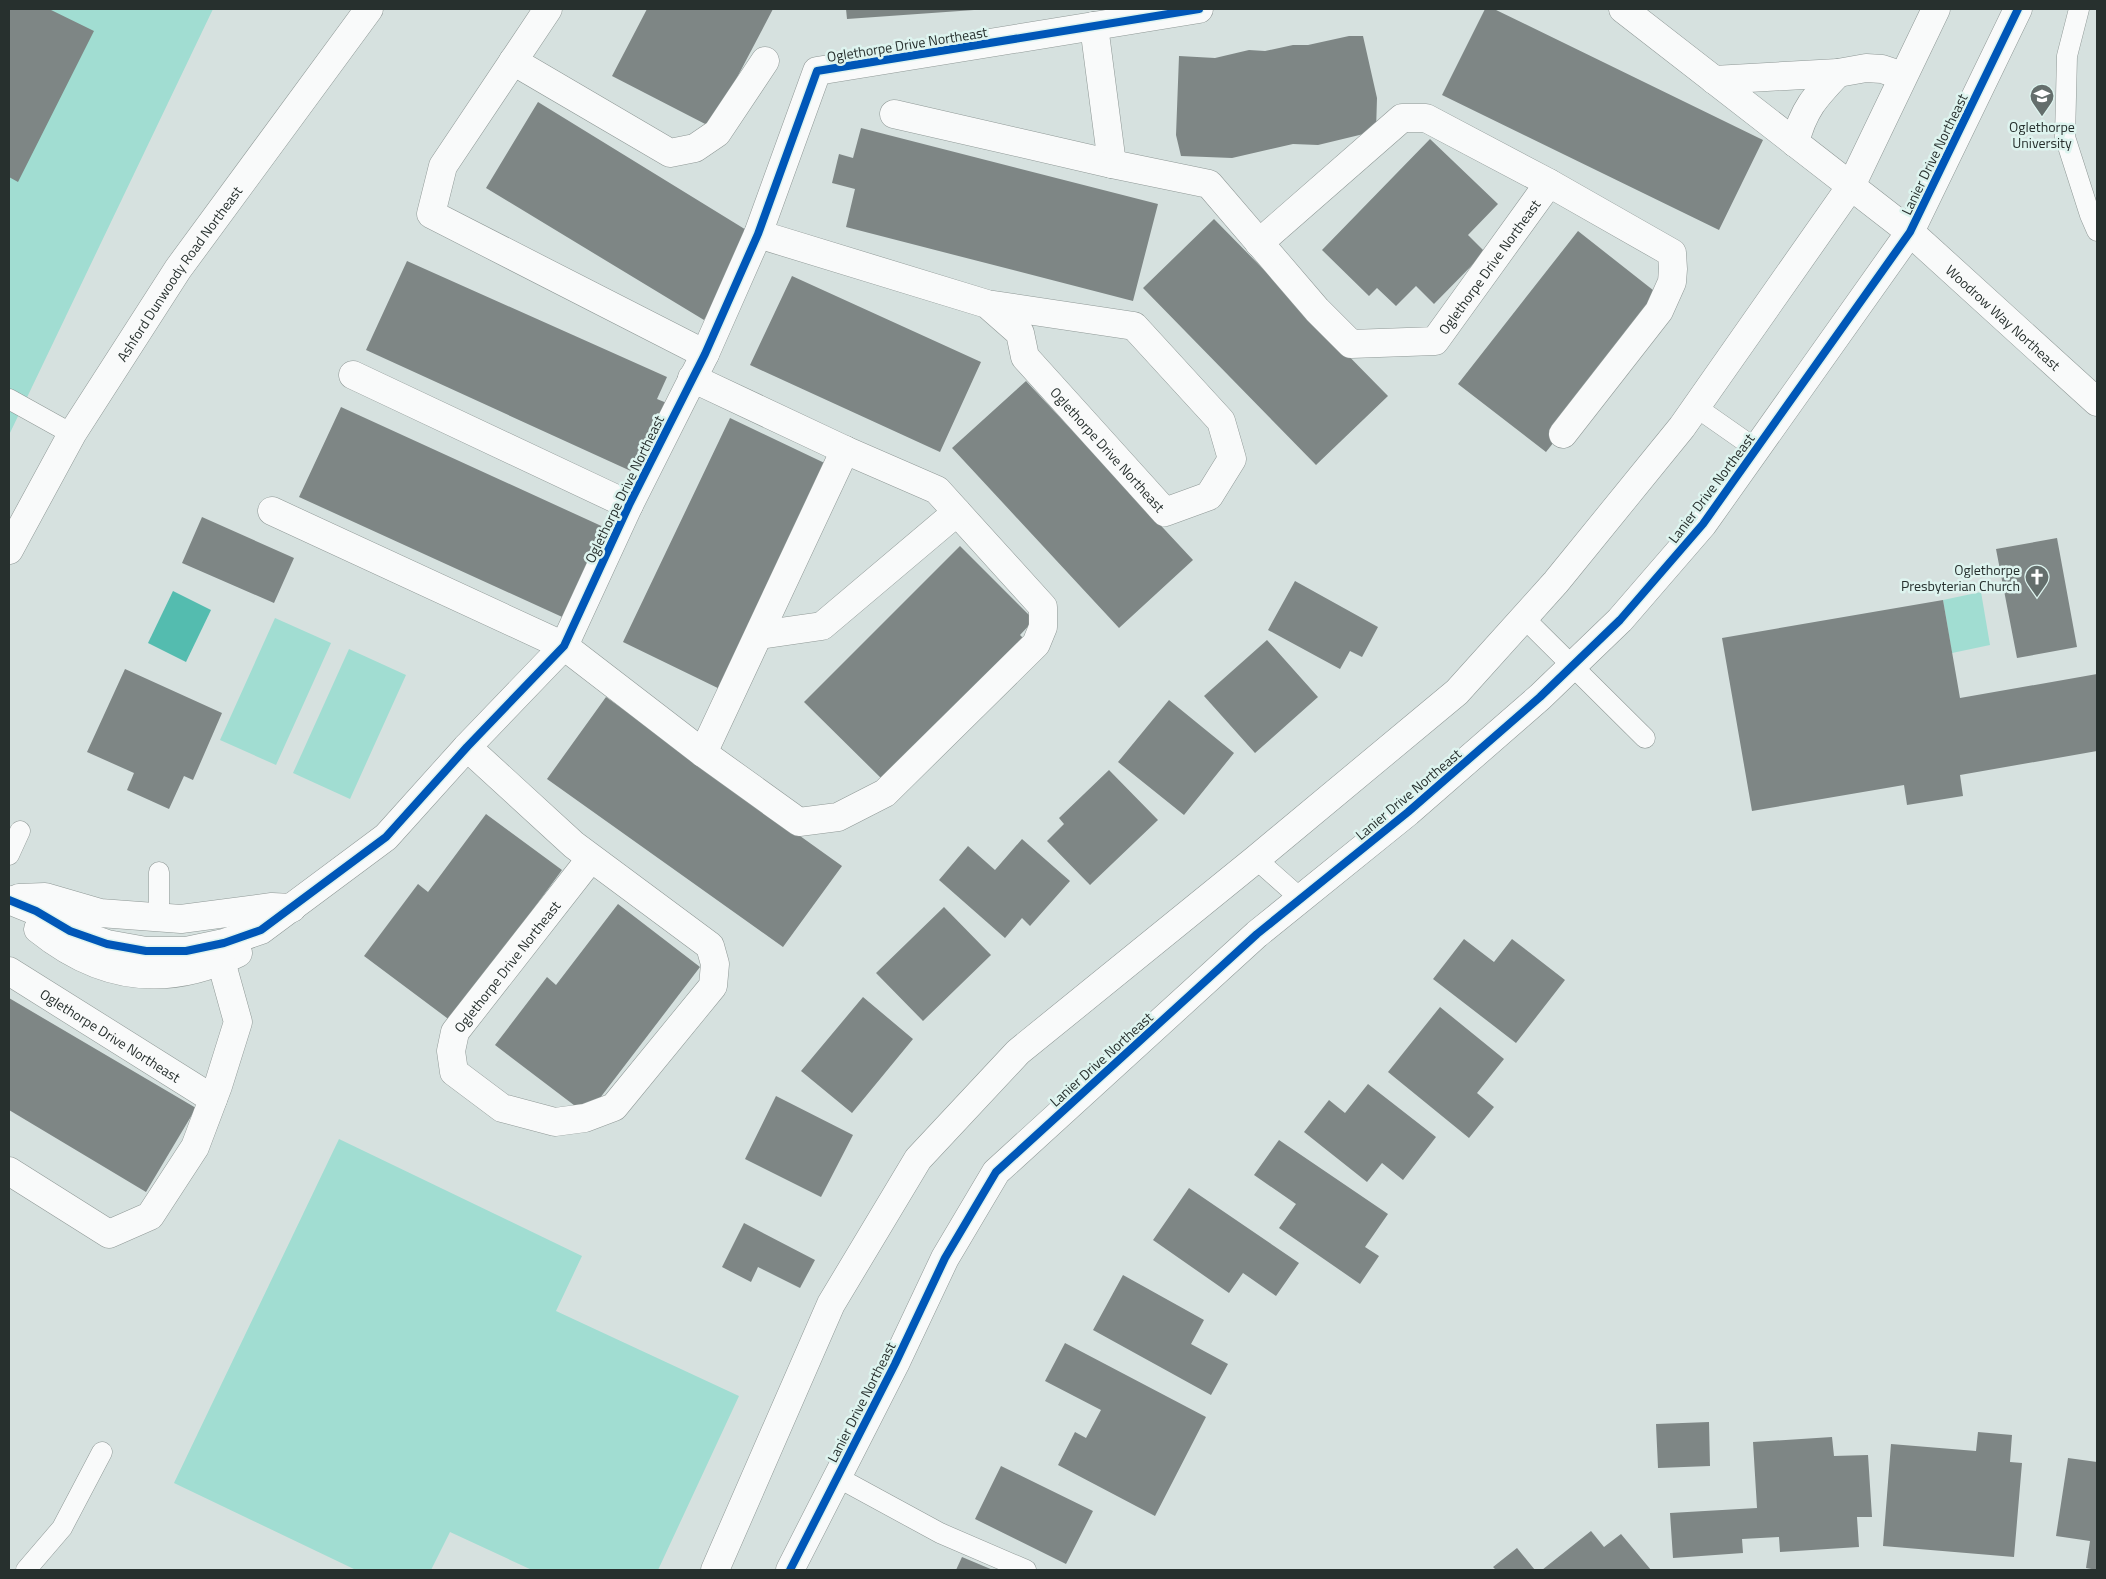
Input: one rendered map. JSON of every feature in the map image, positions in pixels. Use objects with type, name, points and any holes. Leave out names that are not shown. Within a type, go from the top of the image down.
[{"type":"street","name":"Ashford Dunwoody Road Northeast","points":[[9,550],[72,434],[178,269],[369,9]]},
{"type":"street","points":[[548,9],[443,166],[431,214],[705,354]]},
{"type":"street","name":"Oglethorpe Drive Northeast","points":[[9,900],[36,911],[70,931],[107,944],[146,951],[186,951],[224,943],[261,930],[386,836],[467,747],[564,646],[629,505],[705,354],[758,234],[817,71],[1200,9]]},
{"type":"street","points":[[1623,9],[1910,232]]},
{"type":"street","points":[[715,1570],[831,1304],[918,1159],[1018,1052],[1256,859],[1457,692],[1556,582],[1696,407],[1851,186],[1936,9]]},
{"type":"street","name":"Lanier Drive Northeast","points":[[790,1570],[895,1364],[945,1258],[996,1172],[1257,934],[1408,812],[1572,668],[1620,620],[1703,524],[1910,232],[2018,9]]},
{"type":"street","points":[[1094,26],[1112,164]]},
{"type":"street","points":[[513,60],[670,153],[695,148],[717,133],[765,62]]},
{"type":"street","points":[[1714,80],[1838,73],[1866,68],[1882,69],[1903,76]]},
{"type":"street","points":[[1795,143],[1800,121],[1815,98],[1838,73]]},
{"type":"street","name":"Oglethorpe Drive Northeast","points":[[894,114],[1112,164],[1209,184],[1316,310],[1351,344],[1435,341],[1549,183]]},
{"type":"street","name":"Oglethorpe Drive Northeast","points":[[1259,243],[1402,118],[1426,118],[1549,183],[1672,253],[1672,282],[1659,311],[1562,434]]},
{"type":"street","name":"Woodrow Way Northeast","points":[[1910,232],[2097,402]]},
{"type":"street","name":"Oglethorpe Drive Northeast","points":[[758,234],[987,304],[1134,326],[1221,421],[1232,459],[1209,496],[1165,512],[1025,357],[1020,333],[987,304]]},
{"type":"street","name":"Oglethorpe Drive Northeast","points":[[353,375],[629,505]]},
{"type":"street","points":[[272,512],[564,646],[703,753],[799,822],[838,818],[885,793],[1036,644],[1043,627],[1043,607],[937,490],[845,450],[692,378]]},
{"type":"street","points":[[703,753],[845,450]]},
{"type":"street","points":[[759,635],[822,626],[957,512]]},
{"type":"street","name":"Oglethorpe Drive Northeast","points":[[467,747],[591,858],[710,946],[716,964],[713,986],[614,1107],[585,1118],[555,1122],[502,1108],[454,1072],[452,1052],[455,1032],[591,858]]},
{"type":"street","points":[[9,900],[45,897],[100,913],[181,919],[272,907],[292,908]]},
{"type":"street","name":"Oglethorpe Drive Northeast","points":[[9,900],[38,929],[67,950],[82,958],[116,970],[152,974],[178,974],[222,961],[253,944],[268,933],[292,908]]},
{"type":"street","points":[[9,1171],[109,1234],[150,1216],[195,1147],[238,1022],[222,961]]},
{"type":"street","name":"Oglethorpe Drive Northeast","points":[[9,971],[213,1099]]},
{"type":"lane","points":[[2079,9],[2067,56],[2065,137],[2097,231]]},
{"type":"lane","points":[[9,399],[72,434]]},
{"type":"lane","points":[[1696,407],[1756,449]]},
{"type":"lane","points":[[1524,618],[1572,668],[1645,738]]},
{"type":"lane","points":[[9,855],[20,831]]},
{"type":"lane","points":[[1256,859],[1300,898]]},
{"type":"lane","points":[[159,918],[160,872]]},
{"type":"lane","points":[[26,1570],[62,1528],[102,1452]]},
{"type":"lane","points":[[837,1476],[940,1533],[1026,1570]]},
{"type":"shaded area","points":[[9,9],[213,9],[9,435]]},
{"type":"shaded area","points":[[173,591],[211,610],[186,662],[148,643]]},
{"type":"shaded area","points":[[1981,592],[1990,645],[1952,653],[1943,600]]},
{"type":"shaded area","points":[[275,618],[331,643],[276,765],[220,740]]},
{"type":"shaded area","points":[[349,649],[406,675],[350,799],[293,773]]},
{"type":"shaded area","points":[[339,1139],[582,1256],[556,1311],[739,1396],[658,1570],[532,1570],[450,1532],[431,1570],[356,1570],[174,1483]]},
{"type":"building","points":[[9,9],[49,9],[94,31],[18,182],[9,177]]},
{"type":"building","points":[[647,9],[773,9],[711,127],[612,76]]},
{"type":"building","points":[[846,9],[974,9],[974,10],[847,19]]},
{"type":"building","points":[[1485,9],[1494,9],[1763,140],[1719,230],[1442,95]]},
{"type":"building","points":[[1349,36],[1363,36],[1377,98],[1376,131],[1318,145],[1293,144],[1232,158],[1181,156],[1176,135],[1179,56],[1215,58],[1249,50],[1265,51],[1293,45],[1308,45]]},
{"type":"building","points":[[538,102],[756,236],[704,320],[486,188]]},
{"type":"building","points":[[861,128],[1158,204],[1133,301],[846,227],[855,189],[832,183],[839,154],[853,158]]},
{"type":"building","points":[[1430,139],[1498,204],[1468,235],[1485,252],[1434,304],[1416,286],[1396,306],[1377,288],[1369,296],[1322,250]]},
{"type":"building","points":[[1214,219],[1388,396],[1316,465],[1143,288]]},
{"type":"building","points":[[1578,231],[1658,294],[1645,327],[1546,452],[1458,384]]},
{"type":"building","points":[[407,261],[667,377],[657,399],[674,406],[633,472],[366,350]]},
{"type":"building","points":[[792,276],[981,362],[940,452],[750,365]]},
{"type":"building","points":[[1026,381],[1193,560],[1119,628],[952,448]]},
{"type":"building","points":[[341,407],[608,529],[571,621],[299,497]]},
{"type":"building","points":[[730,418],[835,468],[728,693],[623,642]]},
{"type":"building","points":[[202,517],[294,558],[274,603],[182,563]]},
{"type":"building","name":"Oglethorpe Presbyterian Church","points":[[2057,538],[2077,647],[2017,658],[1996,549]]},
{"type":"building","points":[[960,546],[1034,620],[1020,635],[1028,643],[887,784],[804,702]]},
{"type":"building","points":[[1295,581],[1378,627],[1362,657],[1350,651],[1340,669],[1268,630]]},
{"type":"building","points":[[1943,600],[1960,698],[2097,674],[2097,751],[1960,775],[1963,796],[1907,805],[1904,785],[1752,811],[1722,638]]},
{"type":"building","points":[[1267,640],[1318,697],[1255,753],[1204,696]]},
{"type":"building","points":[[125,669],[222,713],[193,780],[184,776],[169,809],[127,790],[134,773],[87,752]]},
{"type":"building","points":[[606,697],[842,866],[783,947],[547,779]]},
{"type":"building","points":[[1169,700],[1234,753],[1184,815],[1118,762]]},
{"type":"building","points":[[1109,770],[1158,820],[1090,885],[1047,841],[1064,824],[1059,818]]},
{"type":"building","points":[[486,814],[562,870],[451,1021],[364,956],[418,884],[428,892]]},
{"type":"building","points":[[1022,839],[1070,881],[1030,926],[1022,918],[1005,938],[939,880],[968,846],[995,870]]},
{"type":"building","points":[[618,904],[700,967],[587,1115],[495,1045],[547,977],[556,985]]},
{"type":"building","points":[[944,907],[991,955],[923,1021],[876,973]]},
{"type":"building","points":[[1464,939],[1494,962],[1512,939],[1565,980],[1516,1043],[1433,979]]},
{"type":"building","points":[[863,997],[913,1039],[852,1113],[801,1071]]},
{"type":"building","points":[[9,998],[196,1108],[146,1192],[9,1110]]},
{"type":"building","points":[[1440,1007],[1504,1059],[1477,1093],[1494,1107],[1469,1138],[1388,1072]]},
{"type":"building","points":[[1368,1084],[1436,1137],[1403,1180],[1382,1163],[1367,1182],[1304,1132],[1329,1100],[1345,1113]]},
{"type":"building","points":[[776,1096],[853,1135],[821,1197],[745,1159]]},
{"type":"building","points":[[1279,1140],[1388,1214],[1365,1247],[1379,1256],[1360,1284],[1279,1228],[1296,1204],[1254,1175]]},
{"type":"building","points":[[1189,1188],[1299,1263],[1276,1296],[1243,1273],[1229,1293],[1153,1240]]},
{"type":"building","points":[[744,1223],[815,1260],[800,1288],[758,1267],[751,1282],[722,1267]]},
{"type":"building","points":[[1123,1275],[1204,1320],[1191,1344],[1228,1364],[1211,1395],[1093,1330]]},
{"type":"building","points":[[1065,1343],[1206,1417],[1155,1516],[1058,1465],[1075,1432],[1086,1438],[1101,1410],[1045,1381]]},
{"type":"building","points":[[1709,1422],[1710,1466],[1658,1468],[1656,1424]]},
{"type":"building","points":[[1978,1432],[2012,1435],[2010,1462],[2022,1463],[2014,1557],[1883,1546],[1891,1444],[1976,1451]]},
{"type":"building","points":[[1832,1437],[1834,1456],[1868,1455],[1872,1517],[1857,1517],[1859,1547],[1780,1552],[1779,1537],[1742,1539],[1743,1553],[1673,1558],[1670,1513],[1757,1508],[1753,1442]]},
{"type":"building","points":[[2068,1458],[2097,1462],[2097,1570],[2086,1568],[2090,1541],[2056,1536]]},
{"type":"building","points":[[1001,1466],[1093,1511],[1066,1564],[975,1519]]},
{"type":"building","points":[[1591,1531],[1604,1547],[1621,1534],[1651,1570],[1542,1570]]},
{"type":"building","points":[[1517,1548],[1535,1570],[1496,1570],[1493,1567]]},
{"type":"building","points":[[962,1557],[993,1570],[956,1570]]},
{"type":"cycle path","points":[[9,900],[36,911],[70,931],[107,944],[146,951],[186,951],[224,943],[261,930],[386,837],[467,747],[564,646],[629,505],[705,354],[758,234],[817,71],[1199,9]]},
{"type":"cycle path","points":[[790,1570],[895,1364],[945,1258],[996,1172],[1257,934],[1408,812],[1540,697],[1620,620],[1703,524],[1910,232],[2018,9]]},
{"type":"place","name":"Oglethorpe University","points":[[2042,117]]},
{"type":"place","name":"Oglethorpe Presbyterian Church","points":[[2037,598]]}]
